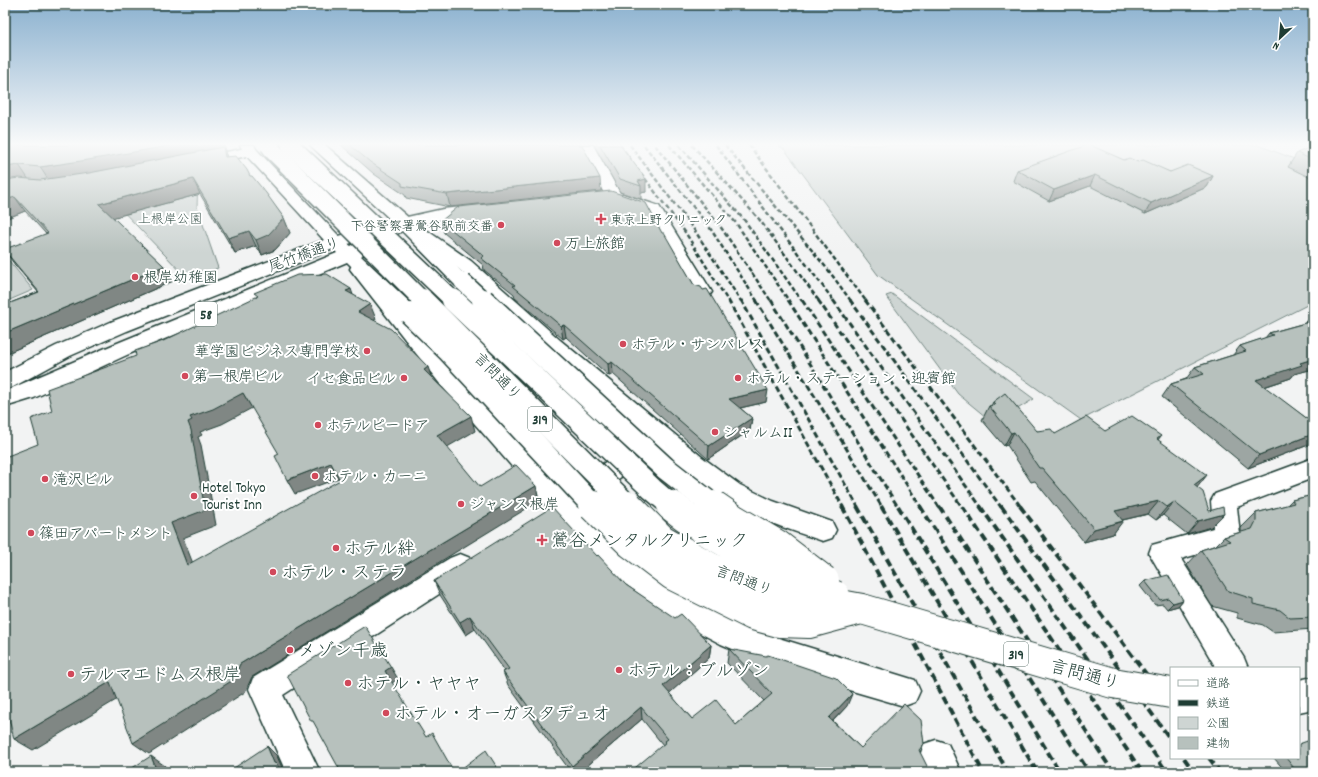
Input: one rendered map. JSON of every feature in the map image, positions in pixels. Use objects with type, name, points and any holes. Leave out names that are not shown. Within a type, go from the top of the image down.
[{"type":"main road","points":[[285,181],[342,248],[390,309],[448,378],[559,504],[620,566],[647,587],[687,612],[730,634],[756,645],[904,692]]},
{"type":"main road","name":"言問通り","points":[[303,181],[662,540],[711,568],[770,592],[862,609],[1113,683],[1170,693]]},
{"type":"main road","name":"言問通り","points":[[329,181],[652,489],[682,514],[725,542],[862,609]]},
{"type":"main road","points":[[359,181],[587,398],[680,481],[733,519],[777,545],[862,609]]},
{"type":"main road","points":[[600,181],[606,196],[654,210],[702,292]]},
{"type":"main road","name":"尾竹橋通り","points":[[5,382],[63,351],[120,326],[342,248],[404,223],[443,214],[495,208]]},
{"type":"main road","points":[[404,223],[465,266],[553,345],[693,464],[731,492],[764,508],[823,530]]},
{"type":"main road","points":[[342,248],[448,350],[596,509],[631,543],[673,576],[753,616],[779,622],[809,623],[862,609]]},
{"type":"main road","name":"尾竹橋通り","points":[[5,398],[26,392],[342,248]]},
{"type":"main road","points":[[536,518],[663,438]]},
{"type":"main road","points":[[1232,667],[1162,553],[1227,536],[1224,501],[1313,468]]},
{"type":"main road","points":[[303,772],[264,689],[483,552]]},
{"type":"main road","points":[[1300,696],[1313,694]]},
{"type":"green space","name":"上根岸公園","points":[[198,181],[197,207],[218,268],[188,279],[114,202]]},
{"type":"green space","points":[[808,181],[1313,181],[1313,302],[1081,420],[878,275]]},
{"type":"green space","points":[[5,256],[33,290],[5,302]]},
{"type":"green space","points":[[892,294],[1034,399],[1014,411],[986,417],[958,394],[886,296]]},
{"type":"building","points":[[5,181],[185,181],[99,204],[164,266],[5,333],[5,305],[39,292],[5,251],[5,249],[48,233],[15,197],[5,200]]},
{"type":"building","points":[[194,181],[256,181],[284,218],[268,235],[256,240],[249,231],[228,238]]},
{"type":"building","points":[[399,181],[569,181],[447,194],[402,186],[402,183]]},
{"type":"building","points":[[627,181],[638,181],[641,186]]},
{"type":"building","points":[[1038,181],[1078,181],[1054,190]]},
{"type":"building","points":[[1108,181],[1201,181],[1151,203]]},
{"type":"building","points":[[611,191],[646,203],[662,233],[664,233],[694,285],[701,287],[703,290],[707,289],[768,390],[729,399],[752,418],[709,446],[612,362],[608,364],[564,325],[561,326],[513,286],[515,285],[481,258],[484,256],[441,221],[458,207]]},
{"type":"building","points":[[327,274],[351,289],[346,291],[370,304],[358,312],[391,329],[428,367],[424,370],[471,416],[437,435],[480,487],[516,465],[536,486],[240,664],[233,680],[133,743],[110,682],[14,739],[5,703],[5,457],[38,444],[31,419],[52,411],[47,389],[136,356],[135,351],[163,341],[258,296],[254,293],[297,275]],"holes":[[[243,393],[279,454],[275,456],[287,480],[331,463],[340,480],[187,565],[171,523],[205,510],[191,430],[188,422],[192,420],[190,417],[213,409]]]},
{"type":"building","points":[[1313,319],[1313,359],[1300,363],[1302,365],[1256,380],[1313,423],[1313,434],[1259,455],[1171,384],[1204,374],[1195,367],[1246,351],[1240,346],[1273,335],[1269,333],[1309,322],[1306,321]]},
{"type":"building","points":[[1005,393],[1037,431],[1051,429],[1055,434],[1086,417],[1105,431],[1132,416],[1161,436],[1157,439],[1207,475],[1194,485],[1203,492],[1209,511],[1223,507],[1224,514],[1198,521],[1174,502],[1167,507],[1159,501],[1115,511],[1123,521],[1094,529],[1042,468],[1039,468],[1014,432],[1011,433],[989,406],[995,405],[993,402]]},
{"type":"building","points":[[1313,495],[1313,617],[1290,618],[1280,610],[1253,604],[1253,599],[1228,591],[1201,550],[1230,541],[1224,537],[1252,529],[1256,521],[1256,513],[1294,503],[1292,500]]},
{"type":"building","points":[[552,507],[626,585],[675,618],[681,614],[711,645],[663,686],[692,719],[716,700],[736,725],[772,694],[729,649],[766,656],[768,655],[836,678],[852,694],[829,718],[861,748],[904,704],[921,720],[924,744],[919,750],[930,772],[630,772],[668,739],[641,707],[572,766],[503,672],[509,669],[470,616],[460,622],[434,581]]},
{"type":"building","points":[[1168,575],[1183,600],[1173,603],[1168,598],[1160,600],[1145,581]]},
{"type":"building","points":[[365,626],[391,667],[385,671],[426,737],[432,733],[454,772],[341,772],[313,721],[311,721],[287,675]]},
{"type":"building","points":[[1313,739],[1313,772],[1297,772],[1287,759],[1300,759],[1300,744]]},
{"type":"building","points":[[267,746],[274,763],[277,764],[281,772],[228,772]]},
{"type":"building","points":[[486,750],[500,772],[457,772]]},
{"type":"building","points":[[151,756],[157,772],[126,772]]},
{"type":"railway","points":[[647,181],[685,232],[728,301]]},
{"type":"railway","points":[[657,181],[695,231],[741,301]]},
{"type":"railway","points":[[673,181],[710,228],[757,301]]},
{"type":"railway","points":[[684,181],[720,226],[771,301]]},
{"type":"railway","points":[[700,181],[736,223],[789,301]]},
{"type":"railway","points":[[710,181],[745,221],[802,301]]},
{"type":"railway","points":[[725,181],[759,219],[819,301]]},
{"type":"railway","points":[[743,181],[834,301]]},
{"type":"railway","points":[[755,181],[829,271],[851,301]]},
{"type":"railway","points":[[776,181],[866,301]]},
{"type":"railway","points":[[728,300],[843,507]]},
{"type":"railway","points":[[741,300],[858,507]]},
{"type":"railway","points":[[756,300],[882,507]]},
{"type":"railway","points":[[771,300],[898,507]]},
{"type":"railway","points":[[788,300],[921,507]]},
{"type":"railway","points":[[802,300],[939,507]]},
{"type":"railway","points":[[818,300],[962,507]]},
{"type":"railway","points":[[833,300],[981,507]]},
{"type":"railway","points":[[850,300],[1001,507]]},
{"type":"railway","points":[[865,300],[1021,507]]},
{"type":"railway","points":[[842,506],[983,772]]},
{"type":"railway","points":[[857,506],[1008,772]]},
{"type":"railway","points":[[881,506],[1037,772]]},
{"type":"railway","points":[[898,506],[1060,772]]},
{"type":"railway","points":[[920,506],[1089,772]]},
{"type":"railway","points":[[939,506],[1113,772]]},
{"type":"railway","points":[[962,506],[1142,772]]},
{"type":"railway","points":[[980,506],[1167,772]]},
{"type":"railway","points":[[1001,506],[1170,739]]},
{"type":"railway","points":[[1020,506],[1170,706]]},
{"type":"railway","points":[[1185,759],[1194,772]]},
{"type":"railway","points":[[1210,759],[1220,772]]},
{"type":"place","name":"東京上野クリニック","points":[[601,219]]},
{"type":"place","name":"下谷警察署鶯谷駅前交番","points":[[501,225]]},
{"type":"place","name":"万上旅館","points":[[557,243]]},
{"type":"place","name":"根岸幼稚園","points":[[135,277]]},
{"type":"place","name":"ホテル・サンパレス","points":[[623,344]]},
{"type":"place","name":"華学園ビジネス専門学校","points":[[367,351]]},
{"type":"place","name":"第一根岸ビル","points":[[185,376]]},
{"type":"place","name":"イセ食品ビル","points":[[404,378]]},
{"type":"place","name":"ホテル・ステーション・迎賓館","points":[[738,378]]},
{"type":"place","name":"ホテルピードア","points":[[318,425]]},
{"type":"place","name":"シャルムII","points":[[715,432]]},
{"type":"place","name":"ホテル・カーニ","points":[[315,476]]},
{"type":"place","name":"滝沢ビル","points":[[45,479]]},
{"type":"place","name":"Hotel Tokyo Tourist Inn","points":[[194,496]]},
{"type":"place","name":"ジャンス根岸","points":[[461,504]]},
{"type":"place","name":"篠田アパートメント","points":[[31,533]]},
{"type":"place","name":"鶯谷メンタルクリニック","points":[[542,540]]},
{"type":"place","name":"ホテル絆","points":[[336,548]]},
{"type":"place","name":"ホテル・ステラ","points":[[273,572]]},
{"type":"place","name":"メゾン千歳","points":[[290,650]]},
{"type":"place","name":"ホテル：ブルゾン","points":[[619,670]]},
{"type":"place","name":"テルマエドムス根岸","points":[[71,674]]},
{"type":"place","name":"ホテル・ヤヤヤ","points":[[348,683]]},
{"type":"place","name":"ホテル・オーガスタデュオ","points":[[386,713]]}]
